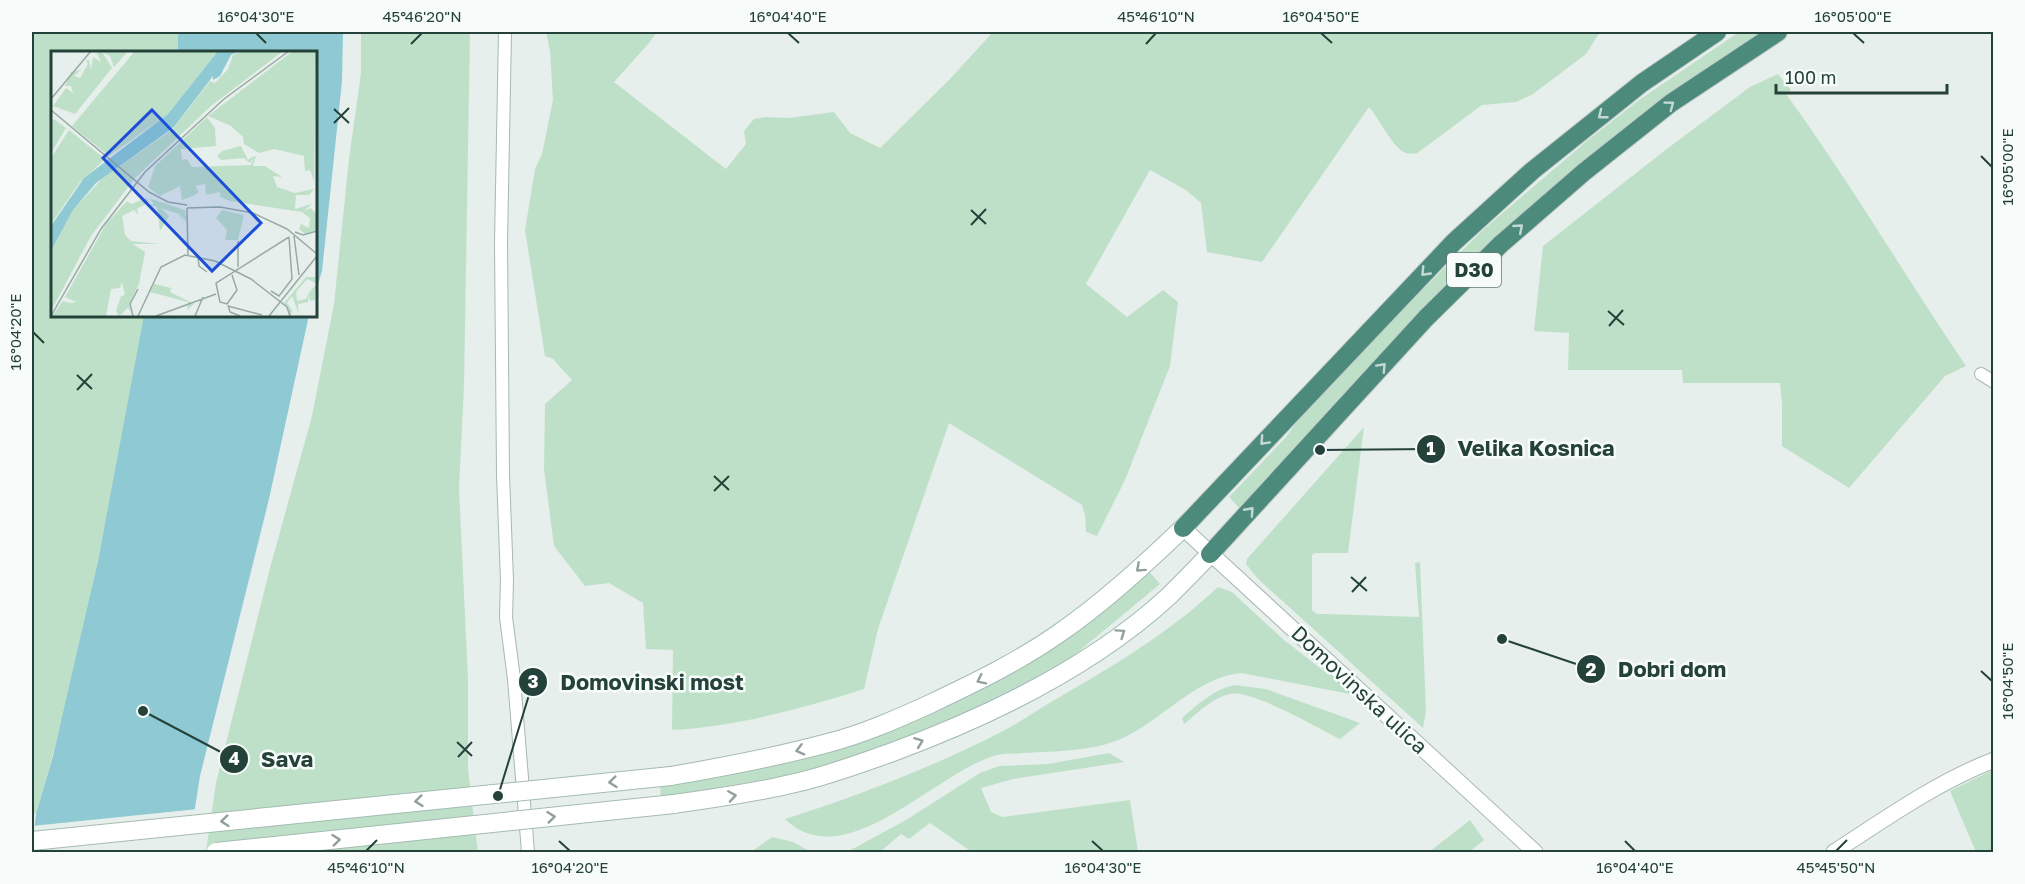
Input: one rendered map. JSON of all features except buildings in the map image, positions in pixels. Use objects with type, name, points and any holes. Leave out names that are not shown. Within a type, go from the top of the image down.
[{"type":"highway","name":"D30","points":[[1183,528],[1454,242],[1550,157],[1642,83],[1718,32]]},
{"type":"highway","name":"D30","points":[[1210,554],[1426,318],[1501,244],[1584,172],[1671,103],[1778,32]]},
{"type":"main road","points":[[32,841],[671,776],[736,765],[830,743],[898,718],[960,690],[1046,642],[1125,582],[1183,528]]},
{"type":"main road","points":[[216,852],[674,804],[735,796],[796,783],[924,741],[1002,705],[1073,666],[1168,597],[1210,554]]},
{"type":"street","points":[[505,32],[501,242],[506,617],[515,691],[528,852]]},
{"type":"street","points":[[1981,374],[1994,382]]},
{"type":"street","name":"Domovinska ulica","points":[[1183,528],[1535,852]]},
{"type":"street","points":[[1834,852],[1920,797],[1959,775],[1994,760]]},
{"type":"green space","points":[[32,32],[178,32],[178,51],[51,51],[51,316],[144,316],[84,629],[36,814],[32,814]]},
{"type":"green space","points":[[361,32],[470,32],[464,386],[459,488],[468,679],[468,769],[478,852],[206,852],[216,783],[270,568],[312,416],[334,304],[349,159],[361,73]]},
{"type":"green space","points":[[546,32],[657,32],[614,82],[726,169],[746,144],[744,131],[754,119],[766,117],[788,118],[834,112],[850,133],[880,148],[949,80],[993,32],[1600,32],[1586,54],[1533,94],[1516,102],[1482,105],[1416,154],[1406,153],[1396,146],[1369,107],[1262,262],[1207,252],[1201,203],[1186,190],[1150,170],[1086,284],[1127,317],[1163,290],[1178,302],[1170,366],[1125,480],[1097,536],[1086,532],[1082,505],[949,423],[878,629],[864,689],[769,715],[721,725],[672,730],[673,650],[646,649],[643,603],[609,583],[585,586],[554,546],[544,469],[545,404],[572,380],[553,359],[545,356],[525,230],[535,169],[542,154],[553,100],[550,51]]},
{"type":"green space","points":[[1739,32],[1765,32],[1687,82],[1623,129],[1569,175],[1241,510],[1229,497],[1378,333],[1484,229],[1588,140],[1639,100]]},
{"type":"green space","points":[[1778,74],[1791,90],[1786,94],[1833,161],[1966,366],[1945,376],[1849,488],[1782,446],[1780,383],[1683,383],[1682,370],[1568,370],[1569,333],[1534,331],[1543,246],[1750,87]]},
{"type":"green space","points":[[1364,427],[1348,553],[1315,553],[1312,555],[1312,610],[1317,614],[1419,617],[1415,563],[1420,562],[1426,711],[1423,728],[1258,579],[1246,564],[1247,559]]},
{"type":"green space","points":[[1148,570],[1160,584],[1066,662],[972,713],[810,774],[661,799],[660,782],[914,719]]},
{"type":"green space","points":[[1218,587],[1232,592],[1284,640],[1355,695],[1241,673],[1225,676],[1209,682],[1123,738],[1086,748],[997,755],[973,765],[891,815],[862,829],[835,836],[809,834],[785,819],[896,780],[1003,731],[1141,647],[1181,619]]},
{"type":"green space","points":[[1234,685],[1266,689],[1360,723],[1340,739],[1268,703],[1253,697],[1230,694],[1212,702],[1184,724],[1182,718],[1200,703],[1219,690]]},
{"type":"green space","points":[[1109,753],[1124,762],[1013,779],[981,788],[991,812],[1002,817],[1130,800],[1138,852],[972,852],[930,823],[909,839],[901,834],[880,852],[847,852],[906,820],[980,773],[999,766],[1048,764]]},
{"type":"green space","points":[[1993,770],[1993,852],[1976,852],[1950,791]]},
{"type":"green space","points":[[1470,820],[1484,840],[1469,852],[1429,852]]},
{"type":"green space","points":[[772,837],[793,842],[811,852],[751,852]]},
{"type":"water","points":[[178,32],[343,32],[342,81],[322,271],[316,292],[316,51],[178,51]]},
{"type":"water","points":[[144,316],[309,316],[269,499],[200,776],[188,852],[32,852],[36,814],[53,756],[98,561]]},
{"type":"pier","points":[[198,809],[191,852],[32,852],[32,826]]},
{"type":"place","name":"Velika Kosnica","points":[[1320,450]]},
{"type":"place","name":"Dobri dom","points":[[1502,639]]},
{"type":"place","name":"Sava","points":[[143,711]]},
{"type":"place","name":"Domovinski most","points":[[498,796]]}]
